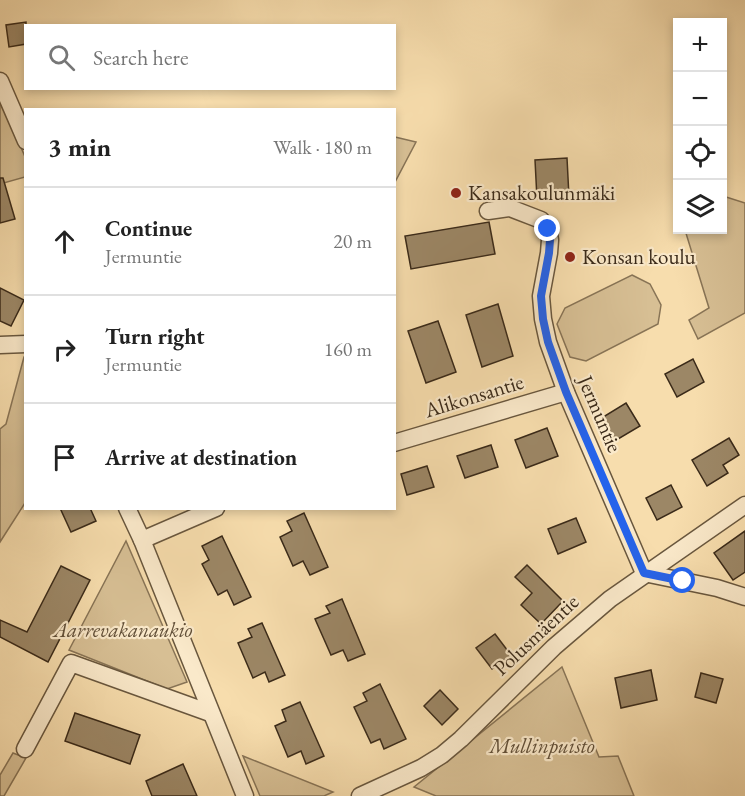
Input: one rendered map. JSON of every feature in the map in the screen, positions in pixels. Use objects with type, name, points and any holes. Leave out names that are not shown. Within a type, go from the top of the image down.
[{"type":"street","points":[[0,81],[24,136]]},
{"type":"street","name":"Jermuntie","points":[[488,211],[510,208],[541,220],[548,229],[550,240],[541,296],[548,342],[566,392],[644,573]]},
{"type":"street","points":[[0,345],[24,344]]},
{"type":"street","name":"Alikonsantie","points":[[396,442],[566,392]]},
{"type":"street","name":"Polusmäentie","points":[[360,796],[421,768],[441,756],[461,740],[554,647],[609,599],[745,505]]},
{"type":"street","points":[[128,510],[245,796]]},
{"type":"street","points":[[142,540],[211,510]]},
{"type":"street","points":[[644,573],[717,588],[745,597]]},
{"type":"street","points":[[25,750],[71,663],[210,713]]},
{"type":"green space","points":[[0,99],[24,154],[24,177],[0,184]]},
{"type":"green space","points":[[396,137],[416,142],[396,180]]},
{"type":"green space","points":[[727,197],[745,203],[745,313],[698,339],[689,320],[709,308],[686,234],[727,234]]},
{"type":"green space","points":[[632,275],[650,284],[661,305],[658,324],[586,361],[570,357],[557,324],[565,308]]},
{"type":"green space","points":[[24,357],[24,505],[0,542],[0,429],[6,424]]},
{"type":"green space","name":"Aarrevakanaukio","points":[[126,541],[187,682],[167,689],[69,650]]},
{"type":"green space","name":"Mullinpuisto","points":[[562,667],[599,757],[618,756],[634,796],[436,796],[414,787]]},
{"type":"green space","points":[[13,753],[26,758],[4,796],[0,796],[0,775]]},
{"type":"green space","points":[[243,756],[333,792],[324,796],[260,796]]},
{"type":"building","points":[[26,22],[24,24],[24,44],[9,47],[6,25]]},
{"type":"building","points":[[567,158],[569,197],[537,199],[535,160]]},
{"type":"building","points":[[0,178],[3,178],[15,219],[0,223]]},
{"type":"building","points":[[489,222],[495,254],[411,269],[405,236]]},
{"type":"building","points":[[0,288],[24,300],[11,326],[0,321]]},
{"type":"building","points":[[498,304],[513,356],[482,367],[466,315]]},
{"type":"building","points":[[438,321],[456,372],[426,383],[408,331]]},
{"type":"building","points":[[693,359],[704,382],[677,397],[665,374]]},
{"type":"building","points":[[626,403],[640,426],[608,445],[595,422]]},
{"type":"building","points":[[547,428],[558,456],[526,468],[515,440]]},
{"type":"building","points":[[729,438],[739,455],[723,465],[728,473],[707,486],[692,460]]},
{"type":"building","points":[[491,445],[498,467],[465,478],[457,456]]},
{"type":"building","points":[[427,466],[434,487],[407,495],[401,474]]},
{"type":"building","points":[[671,485],[682,507],[657,520],[646,498]]},
{"type":"building","points":[[61,510],[91,510],[96,521],[71,532]]},
{"type":"building","points":[[304,513],[328,567],[310,575],[303,561],[293,566],[280,537],[292,531],[287,521]]},
{"type":"building","points":[[576,518],[586,542],[558,554],[548,529]]},
{"type":"building","points":[[745,531],[745,572],[733,580],[714,553]]},
{"type":"building","points":[[222,536],[251,597],[234,605],[227,590],[218,595],[202,564],[209,560],[202,546]]},
{"type":"building","points":[[527,565],[563,601],[541,624],[521,605],[532,593],[515,577]]},
{"type":"building","points":[[61,566],[90,580],[48,662],[0,637],[0,620],[27,632]]},
{"type":"building","points":[[342,599],[365,654],[348,661],[343,650],[331,655],[315,619],[330,613],[326,606]]},
{"type":"building","points":[[262,623],[285,675],[269,682],[265,672],[253,678],[238,643],[252,637],[248,629]]},
{"type":"building","points":[[495,634],[511,655],[492,669],[476,648]]},
{"type":"building","points":[[651,670],[657,700],[621,708],[615,678]]},
{"type":"building","points":[[701,673],[723,679],[716,703],[695,697]]},
{"type":"building","points":[[380,684],[406,739],[384,749],[380,739],[371,743],[354,707],[367,701],[363,693]]},
{"type":"building","points":[[440,690],[458,709],[442,725],[424,706]]},
{"type":"building","points":[[300,702],[324,756],[306,764],[301,751],[288,757],[275,726],[286,721],[282,710]]},
{"type":"building","points":[[75,713],[140,735],[130,764],[65,741]]},
{"type":"building","points":[[183,764],[197,796],[152,796],[146,781]]},
{"type":"place","name":"Kansakoulunmäki","points":[[456,193]]},
{"type":"place","name":"Konsan koulu","points":[[570,257]]},
{"type":"route","points":[[548,229],[549,253],[541,296],[543,319],[556,366],[644,573],[683,581]]}]
